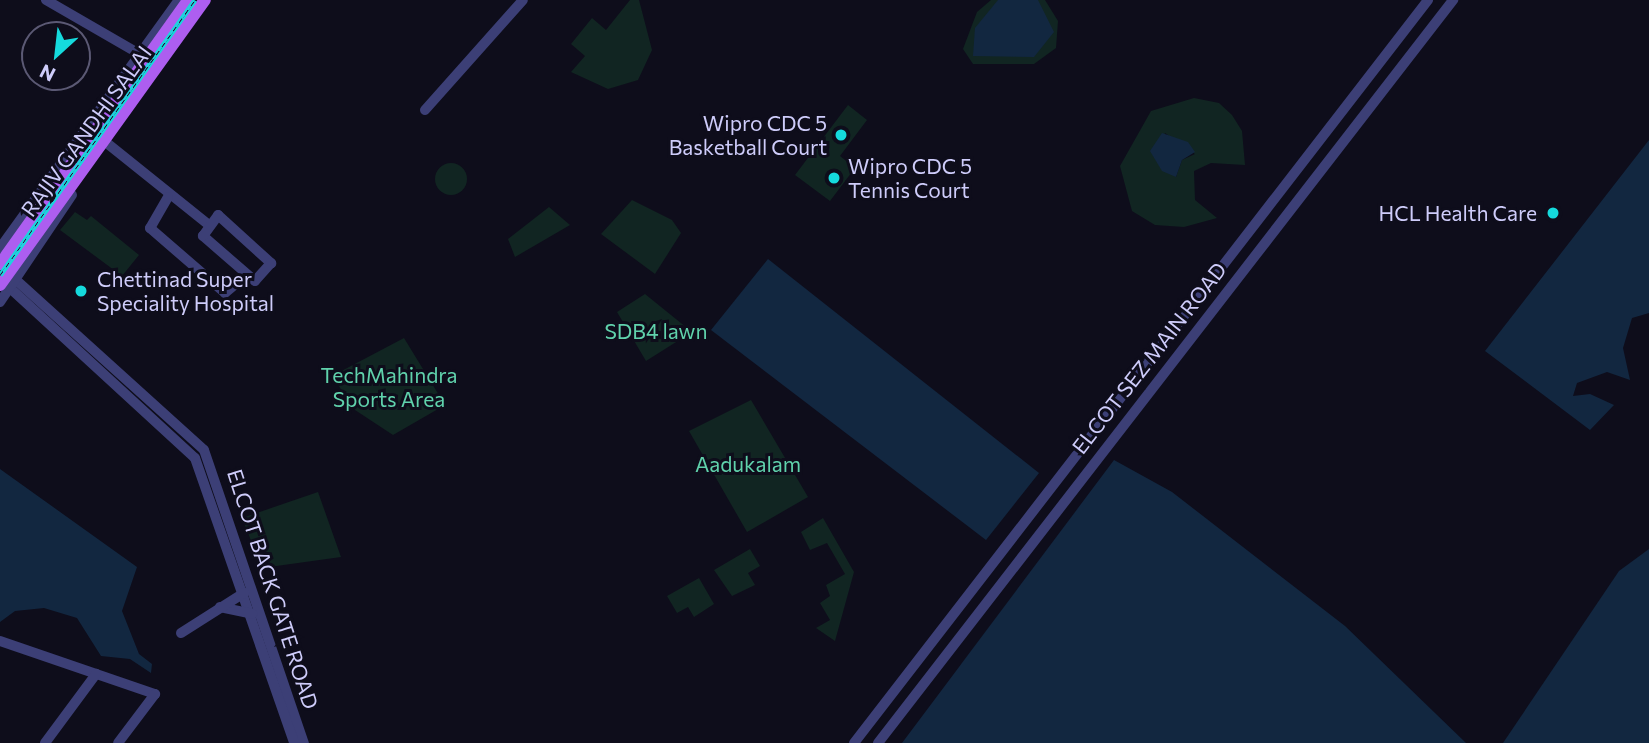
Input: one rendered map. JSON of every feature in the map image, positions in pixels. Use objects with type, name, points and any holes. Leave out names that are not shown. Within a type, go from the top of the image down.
[{"type":"main road","name":"RAJIV GANDHI SALAI","points":[[0,264],[144,56],[188,0]]},
{"type":"main road","name":"RAJIV GANDHI SALAI","points":[[9,284],[205,0]]},
{"type":"street","points":[[46,0],[144,56]]},
{"type":"street","points":[[0,248],[144,56],[179,0]]},
{"type":"street","points":[[0,302],[9,284],[212,0]]},
{"type":"street","points":[[425,110],[523,0]]},
{"type":"street","name":"ELCOT SEZ MAIN ROAD","points":[[854,743],[1428,0]]},
{"type":"street","name":"ELCOT SEZ MAIN ROAD","points":[[878,743],[1453,0]]},
{"type":"street","points":[[107,146],[168,197],[207,225]]},
{"type":"street","points":[[107,146],[207,225]]},
{"type":"street","points":[[168,197],[150,228],[225,293],[245,276]]},
{"type":"street","points":[[222,215],[271,263],[255,281],[245,276],[203,236],[207,225],[222,215]]},
{"type":"street","name":"ELCOT BACK GATE ROAD","points":[[9,284],[194,458],[227,526],[304,743]]},
{"type":"street","points":[[1081,449],[1096,458]]},
{"type":"street","name":"ELCOT BACK GATE ROAD","points":[[227,526],[244,593],[294,743]]},
{"type":"street","points":[[181,633],[244,593]]},
{"type":"street","points":[[220,607],[252,614]]},
{"type":"street","points":[[0,641],[155,694],[118,743]]},
{"type":"street","points":[[44,743],[96,674]]},
{"type":"green space","points":[[630,0],[639,0],[652,50],[638,80],[608,89],[571,72],[585,56],[571,44],[592,18],[606,30]]},
{"type":"green space","points":[[991,0],[1045,0],[1058,21],[1056,48],[1034,64],[973,64],[963,49],[977,12]]},
{"type":"green space","points":[[1194,98],[1219,103],[1232,115],[1242,131],[1245,165],[1211,163],[1194,171],[1195,200],[1217,218],[1184,227],[1155,225],[1132,211],[1120,166],[1151,111]],"holes":[[[1165,133],[1195,154],[1182,160],[1176,177],[1158,162]]]},
{"type":"green space","points":[[848,105],[867,120],[840,156],[855,168],[830,201],[795,175]]},
{"type":"green space","points":[[451,163],[462,168],[467,179],[462,190],[451,195],[440,190],[435,179],[440,168]]},
{"type":"green space","points":[[632,200],[672,220],[681,233],[655,274],[601,234]]},
{"type":"green space","points":[[549,207],[570,225],[515,257],[508,239]]},
{"type":"green space","points":[[75,212],[87,220],[91,216],[139,255],[122,276],[60,230]]},
{"type":"green space","name":"SDB4 lawn","points":[[645,294],[692,332],[646,361],[617,312]]},
{"type":"green space","name":"TechMahindra Sports Area","points":[[404,338],[445,405],[393,435],[355,410],[332,376]]},
{"type":"green space","name":"Aadukalam","points":[[751,400],[808,497],[747,532],[689,431]]},
{"type":"green space","points":[[318,492],[341,557],[262,568],[242,518]]},
{"type":"green space","points":[[823,518],[854,572],[835,641],[816,628],[830,620],[820,603],[830,596],[826,585],[845,574],[827,543],[810,550],[801,532]]},
{"type":"green space","points":[[750,549],[760,566],[748,573],[755,585],[732,596],[714,570]]},
{"type":"green space","points":[[699,578],[714,604],[694,617],[688,607],[677,613],[667,596]]},
{"type":"water","points":[[998,0],[1038,0],[1054,32],[1034,57],[973,56],[975,28]]},
{"type":"water","points":[[1162,133],[1188,142],[1195,152],[1182,160],[1176,177],[1162,171],[1150,151]]},
{"type":"water","points":[[1649,140],[1649,313],[1632,318],[1623,348],[1630,380],[1607,372],[1577,383],[1573,396],[1590,394],[1614,405],[1590,430],[1485,351]]},
{"type":"water","points":[[768,259],[1039,473],[986,540],[711,330]]},
{"type":"water","points":[[1114,460],[1172,492],[1345,626],[1466,743],[902,743]]},
{"type":"water","points":[[0,469],[137,567],[122,611],[139,654],[152,664],[151,673],[130,659],[101,656],[77,618],[44,608],[15,611],[0,622]]},
{"type":"water","points":[[1649,549],[1649,743],[1503,743],[1619,571]]},
{"type":"railway","points":[[0,275],[195,0]]},
{"type":"place","name":"Wipro CDC 5 Basketball Court","points":[[841,135]]},
{"type":"place","name":"Wipro CDC 5 Tennis Court","points":[[834,178]]},
{"type":"place","name":"HCL Health Care","points":[[1553,213]]},
{"type":"place","name":"Chettinad Super Speciality Hospital","points":[[81,291]]}]
